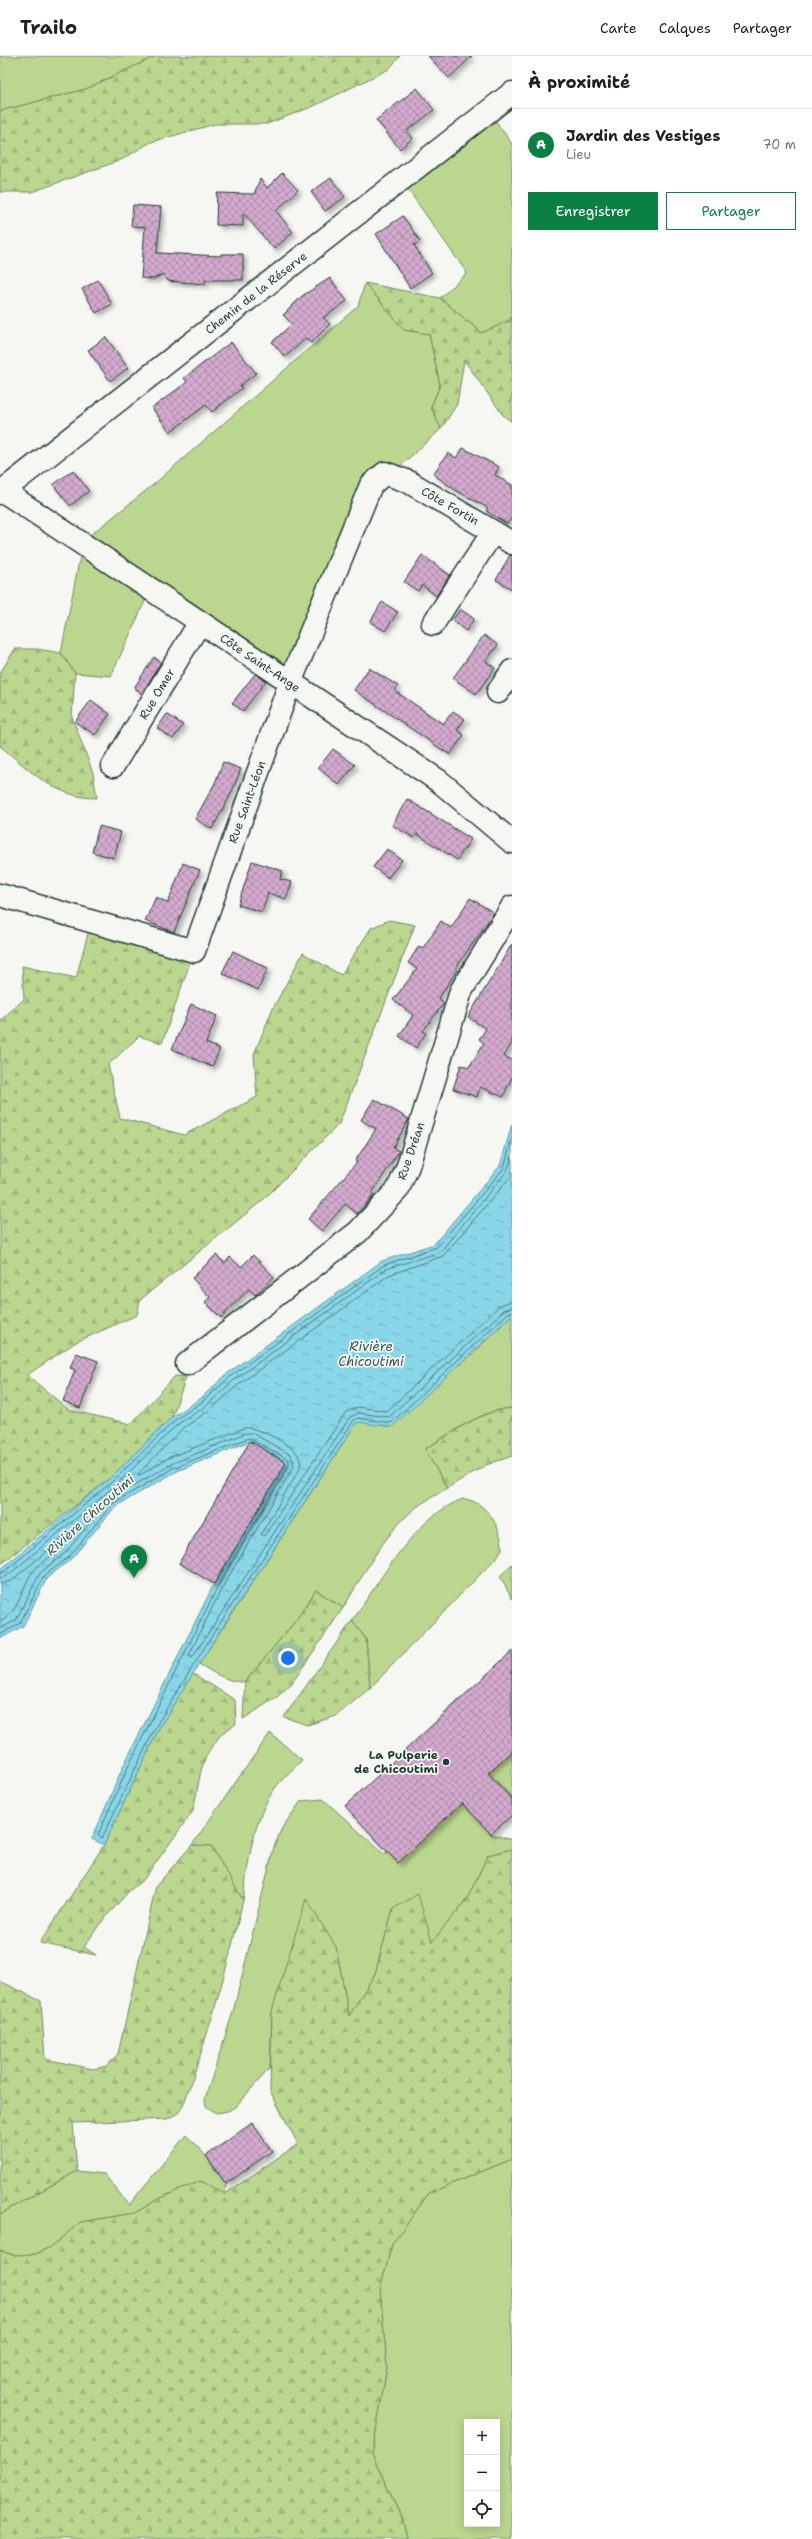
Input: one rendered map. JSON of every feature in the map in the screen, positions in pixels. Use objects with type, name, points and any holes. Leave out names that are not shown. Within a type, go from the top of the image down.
[{"type":"street","name":"Chemin de la Réserve","points":[[1,491],[512,93]]},
{"type":"street","name":"Côte Fortin","points":[[385,473],[409,482],[512,543]]},
{"type":"street","name":"Rue Saint-Léon","points":[[0,895],[194,951],[290,683],[371,485],[385,473]]},
{"type":"street","name":"Côte Saint-Ange","points":[[1,491],[439,781],[512,842]]},
{"type":"street","points":[[433,624],[493,532]]},
{"type":"street","name":"Rue Omer","points":[[113,766],[200,622]]},
{"type":"street","points":[[498,692],[512,671]]},
{"type":"street","name":"Rue Dréan","points":[[187,1364],[358,1232],[398,1189],[408,1166],[461,991],[512,907]]},
{"type":"green space","points":[[0,56],[156,56],[86,89],[0,111]]},
{"type":"green space","points":[[156,56],[400,56],[389,69],[314,106],[267,124],[215,124],[151,142],[121,160],[32,192],[0,192],[0,111],[86,89]]},
{"type":"green space","points":[[488,110],[512,144],[512,315],[510,320],[482,333],[440,298],[467,273],[402,181]]},
{"type":"green space","points":[[365,283],[404,330],[429,334],[440,385],[431,407],[441,429],[398,468],[382,488],[300,682],[152,586],[111,676],[75,673],[61,653],[83,541],[153,485],[358,306]]},
{"type":"green space","points":[[365,283],[440,298],[482,333],[510,320],[512,315],[512,422],[503,415],[464,360],[457,404],[441,429],[431,407],[440,385],[429,334],[404,330]]},
{"type":"green space","points":[[15,649],[37,649],[61,653],[75,673],[72,717],[93,773],[97,798],[82,797],[56,788],[33,773],[0,746],[0,673]]},
{"type":"green space","points":[[389,920],[415,925],[339,1124],[264,1199],[140,1300],[137,1315],[76,1342],[27,1375],[69,1410],[131,1424],[175,1376],[186,1377],[172,1417],[110,1478],[0,1565],[0,1021],[24,999],[22,966],[76,978],[91,922],[194,951],[162,1043],[139,1036],[108,1065],[120,1118],[184,1135],[257,1097],[254,1054],[273,1008],[303,953],[341,975],[371,928]]},
{"type":"green space","points":[[512,1315],[512,1408],[489,1413],[467,1423],[425,1449],[447,1488],[422,1503],[403,1519],[383,1543],[343,1608],[316,1590],[297,1619],[245,1682],[227,1679],[199,1664],[357,1422],[463,1363]]},
{"type":"green space","points":[[512,1408],[512,1456],[486,1465],[447,1488],[425,1449],[478,1418],[489,1413]]},
{"type":"green space","points":[[463,1499],[478,1504],[491,1516],[499,1532],[502,1549],[497,1557],[370,1688],[366,1639],[352,1621],[387,1569],[414,1534],[429,1519],[446,1507]]},
{"type":"green space","points":[[512,1564],[512,1599],[500,1576]]},
{"type":"green space","points":[[316,1590],[343,1608],[292,1683],[277,1697],[243,1719],[245,1682],[297,1619]]},
{"type":"green space","points":[[352,1621],[366,1639],[370,1688],[336,1716],[307,1725],[284,1717]]},
{"type":"green space","points":[[192,1673],[235,1700],[236,1724],[222,1733],[208,1752],[201,1770],[193,1811],[144,1879],[128,1892],[99,1925],[84,1947],[96,1955],[40,1943],[104,1845],[159,1728]]},
{"type":"green space","points":[[270,1733],[302,1760],[278,1784],[262,1811],[253,1840],[243,1900],[211,1846],[192,1845]]},
{"type":"green space","points":[[512,1751],[512,1799],[488,1773]]},
{"type":"green space","points":[[323,1799],[385,1855],[387,1851],[462,1803],[491,1834],[512,1840],[512,1849],[488,1855],[467,1899],[432,1942],[393,1909],[375,1974],[349,2016],[336,1947],[272,2011],[270,2068],[235,2107],[228,2111],[216,2113],[206,2106],[205,2099],[233,2012],[274,1847],[282,1828],[301,1801]]},
{"type":"green space","points":[[192,1845],[211,1846],[243,1900],[216,2004],[183,2106],[178,2113],[167,2119],[73,2123],[77,2171],[0,2214],[0,1981],[41,2001],[45,2059],[93,2069],[107,2066],[118,2054],[156,1886]]},
{"type":"green space","points":[[512,1849],[512,2159],[429,2193],[392,2244],[380,2289],[387,2367],[372,2454],[410,2537],[408,2539],[0,2539],[0,2251],[14,2255],[36,2254],[50,2247],[81,2222],[135,2213],[160,2198],[201,2181],[225,2194],[298,2144],[270,2091],[272,2011],[306,1899],[336,1947],[349,2016],[375,1974],[393,1909],[418,1894],[432,1942],[467,1899],[488,1855]]},
{"type":"green space","points":[[186,2135],[206,2156],[226,2184],[225,2194],[160,2198],[135,2213],[81,2222],[50,2247],[36,2254],[14,2255],[0,2251],[0,2214],[77,2171],[104,2174],[129,2205]]},
{"type":"green space","points":[[512,2159],[512,2539],[408,2539],[410,2536],[372,2454],[387,2367],[380,2289],[392,2244],[429,2193]]},
{"type":"water","name":"Rivière Chicoutimi","points":[[512,1124],[512,1315],[392,1427],[357,1422],[220,1631],[159,1728],[104,1845],[92,1839],[122,1769],[214,1584],[286,1462],[250,1441],[175,1472],[115,1507],[71,1559],[47,1578],[23,1626],[0,1639],[0,1570],[110,1478],[172,1417],[200,1399],[228,1373],[382,1261],[434,1244],[500,1166]]},
{"type":"building","points":[[428,56],[472,56],[449,78]]},
{"type":"building","points":[[417,88],[434,110],[407,131],[413,138],[400,149],[376,120]]},
{"type":"building","points":[[282,173],[298,190],[276,211],[293,232],[274,249],[243,213],[243,226],[216,225],[217,193],[254,194],[260,179],[267,188]]},
{"type":"building","points":[[331,178],[345,197],[325,211],[311,192]]},
{"type":"building","points":[[133,205],[161,207],[157,253],[221,256],[221,254],[243,254],[243,280],[205,280],[205,284],[168,281],[163,274],[154,279],[141,278],[145,227],[131,226]]},
{"type":"building","points":[[403,216],[420,241],[414,245],[432,273],[410,288],[376,234]]},
{"type":"building","points":[[330,278],[347,301],[323,318],[330,324],[311,343],[306,338],[285,357],[272,342],[292,324],[283,315],[302,296]]},
{"type":"building","points":[[98,280],[112,304],[96,313],[82,289]]},
{"type":"building","points":[[106,337],[128,368],[110,381],[88,350]]},
{"type":"building","points":[[231,342],[256,373],[240,386],[242,388],[212,412],[206,405],[170,432],[152,408],[187,382],[184,378]]},
{"type":"building","points":[[463,448],[499,467],[495,475],[512,485],[512,517],[507,524],[486,511],[488,508],[455,490],[433,474],[448,453],[456,458]]},
{"type":"building","points":[[73,470],[89,491],[70,506],[53,485]]},
{"type":"building","points":[[422,555],[450,575],[436,596],[422,585],[418,591],[404,582]]},
{"type":"building","points":[[510,555],[512,555],[512,589],[496,580]]},
{"type":"building","points":[[382,602],[398,612],[385,631],[370,622]]},
{"type":"building","points":[[460,609],[474,619],[466,631],[452,620]]},
{"type":"building","points":[[484,635],[498,645],[486,661],[495,668],[476,694],[453,678]]},
{"type":"building","points":[[154,657],[161,662],[142,694],[134,688]]},
{"type":"building","points":[[369,668],[398,686],[395,691],[443,724],[453,711],[465,719],[457,730],[464,735],[450,755],[354,690]]},
{"type":"building","points":[[255,674],[266,681],[243,711],[232,703]]},
{"type":"building","points":[[91,700],[110,714],[95,735],[75,722]]},
{"type":"building","points":[[167,714],[183,725],[173,739],[157,728]]},
{"type":"building","points":[[333,749],[355,765],[339,785],[318,768]]},
{"type":"building","points":[[223,762],[241,769],[230,796],[212,829],[195,819],[215,783]]},
{"type":"building","points":[[407,799],[471,839],[457,860],[417,834],[414,838],[392,825]]},
{"type":"building","points":[[99,826],[121,832],[114,858],[92,852]]},
{"type":"building","points":[[387,849],[402,860],[388,878],[373,867]]},
{"type":"building","points":[[252,861],[283,871],[280,879],[292,882],[286,899],[268,893],[262,912],[238,905]]},
{"type":"building","points":[[183,863],[200,870],[174,932],[145,921],[156,897],[168,903]]},
{"type":"building","points":[[470,898],[494,913],[455,969],[457,970],[439,998],[444,1003],[423,1031],[426,1033],[416,1048],[399,1036],[413,1015],[393,1000],[417,969],[408,963],[419,946],[423,948],[441,921],[451,928]]},
{"type":"building","points":[[512,944],[512,1043],[504,1056],[512,1060],[512,1077],[503,1097],[480,1087],[477,1097],[453,1089],[461,1065],[469,1067],[484,1043],[479,1039],[486,1029],[468,1017]]},
{"type":"building","points":[[233,951],[268,968],[258,990],[222,973]]},
{"type":"building","points":[[191,1004],[217,1016],[206,1043],[220,1049],[212,1067],[172,1049]]},
{"type":"building","points":[[374,1099],[409,1119],[393,1148],[399,1151],[372,1193],[374,1195],[357,1214],[345,1204],[322,1231],[308,1219],[357,1162],[355,1161],[376,1129],[361,1120]]},
{"type":"building","points":[[216,1255],[225,1263],[230,1257],[241,1267],[253,1255],[274,1277],[255,1295],[249,1289],[221,1318],[205,1302],[210,1297],[192,1278]]},
{"type":"building","points":[[76,1353],[98,1361],[80,1408],[63,1401],[75,1370],[70,1368]]},
{"type":"building","points":[[250,1441],[286,1463],[214,1584],[179,1563]]},
{"type":"building","name":"La Pulperie de Chicoutimi","points":[[512,1651],[512,1751],[488,1773],[512,1799],[512,1815],[491,1834],[462,1803],[398,1863],[345,1806]]},
{"type":"building","points":[[252,2123],[272,2151],[226,2184],[206,2156]]},
{"type":"place","name":"Jardin des Vestiges","points":[[134,1578]]},
{"type":"place","name":"La Pulperie de Chicoutimi","points":[[446,1762]]}]
